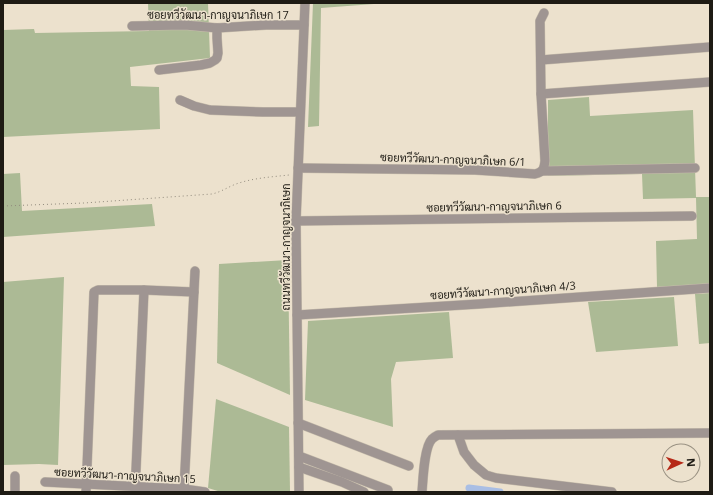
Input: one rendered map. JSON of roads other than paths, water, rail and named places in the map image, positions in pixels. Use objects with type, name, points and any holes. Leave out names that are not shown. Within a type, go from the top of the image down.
[{"type":"street","name":"ถนนทวีวัฒนา-กาญจนาภิเษก","points":[[299,492],[296,221],[304,3]]},
{"type":"street","points":[[542,171],[545,166],[545,161],[541,94],[540,21],[544,13]]},
{"type":"street","name":"ซอยทวีวัฒนา-กาญจนาภิเษก 17","points":[[132,26],[185,25],[217,28],[266,25],[304,25]]},
{"type":"street","points":[[159,70],[201,65],[215,60],[218,53],[217,28]]},
{"type":"street","points":[[540,60],[710,47]]},
{"type":"street","points":[[541,94],[710,82]]},
{"type":"street","points":[[180,100],[194,106],[210,110],[300,112]]},
{"type":"street","name":"ซอยทวีวัฒนา-กาญจนาภิเษก 6/1","points":[[298,171],[475,170],[535,174],[542,171],[695,168]]},
{"type":"street","name":"ซอยทวีวัฒนา-กาญจนาภิเษก 6","points":[[296,221],[692,216]]},
{"type":"street","points":[[184,489],[195,271]]},
{"type":"street","name":"ซอยทวีวัฒนา-กาญจนาภิเษก 4/3","points":[[297,315],[710,288]]},
{"type":"street","points":[[86,488],[94,292],[98,290],[144,290],[194,292]]},
{"type":"street","points":[[135,490],[144,290]]},
{"type":"street","points":[[298,423],[409,466]]},
{"type":"street","points":[[422,492],[425,457],[432,438],[438,435],[710,433]]},
{"type":"street","points":[[458,435],[464,452],[474,465],[486,475],[496,478],[612,492]]},
{"type":"street","points":[[299,456],[388,490]]},
{"type":"street","points":[[299,467],[342,482],[364,492]]},
{"type":"street","points":[[15,476],[15,492]]},
{"type":"street","name":"ซอยทวีวัฒนา-กาญจนาภิเษก 15","points":[[44,482],[86,488],[135,490],[184,489],[205,492]]},
{"type":"waterway","points":[[469,488],[500,492]]}]
